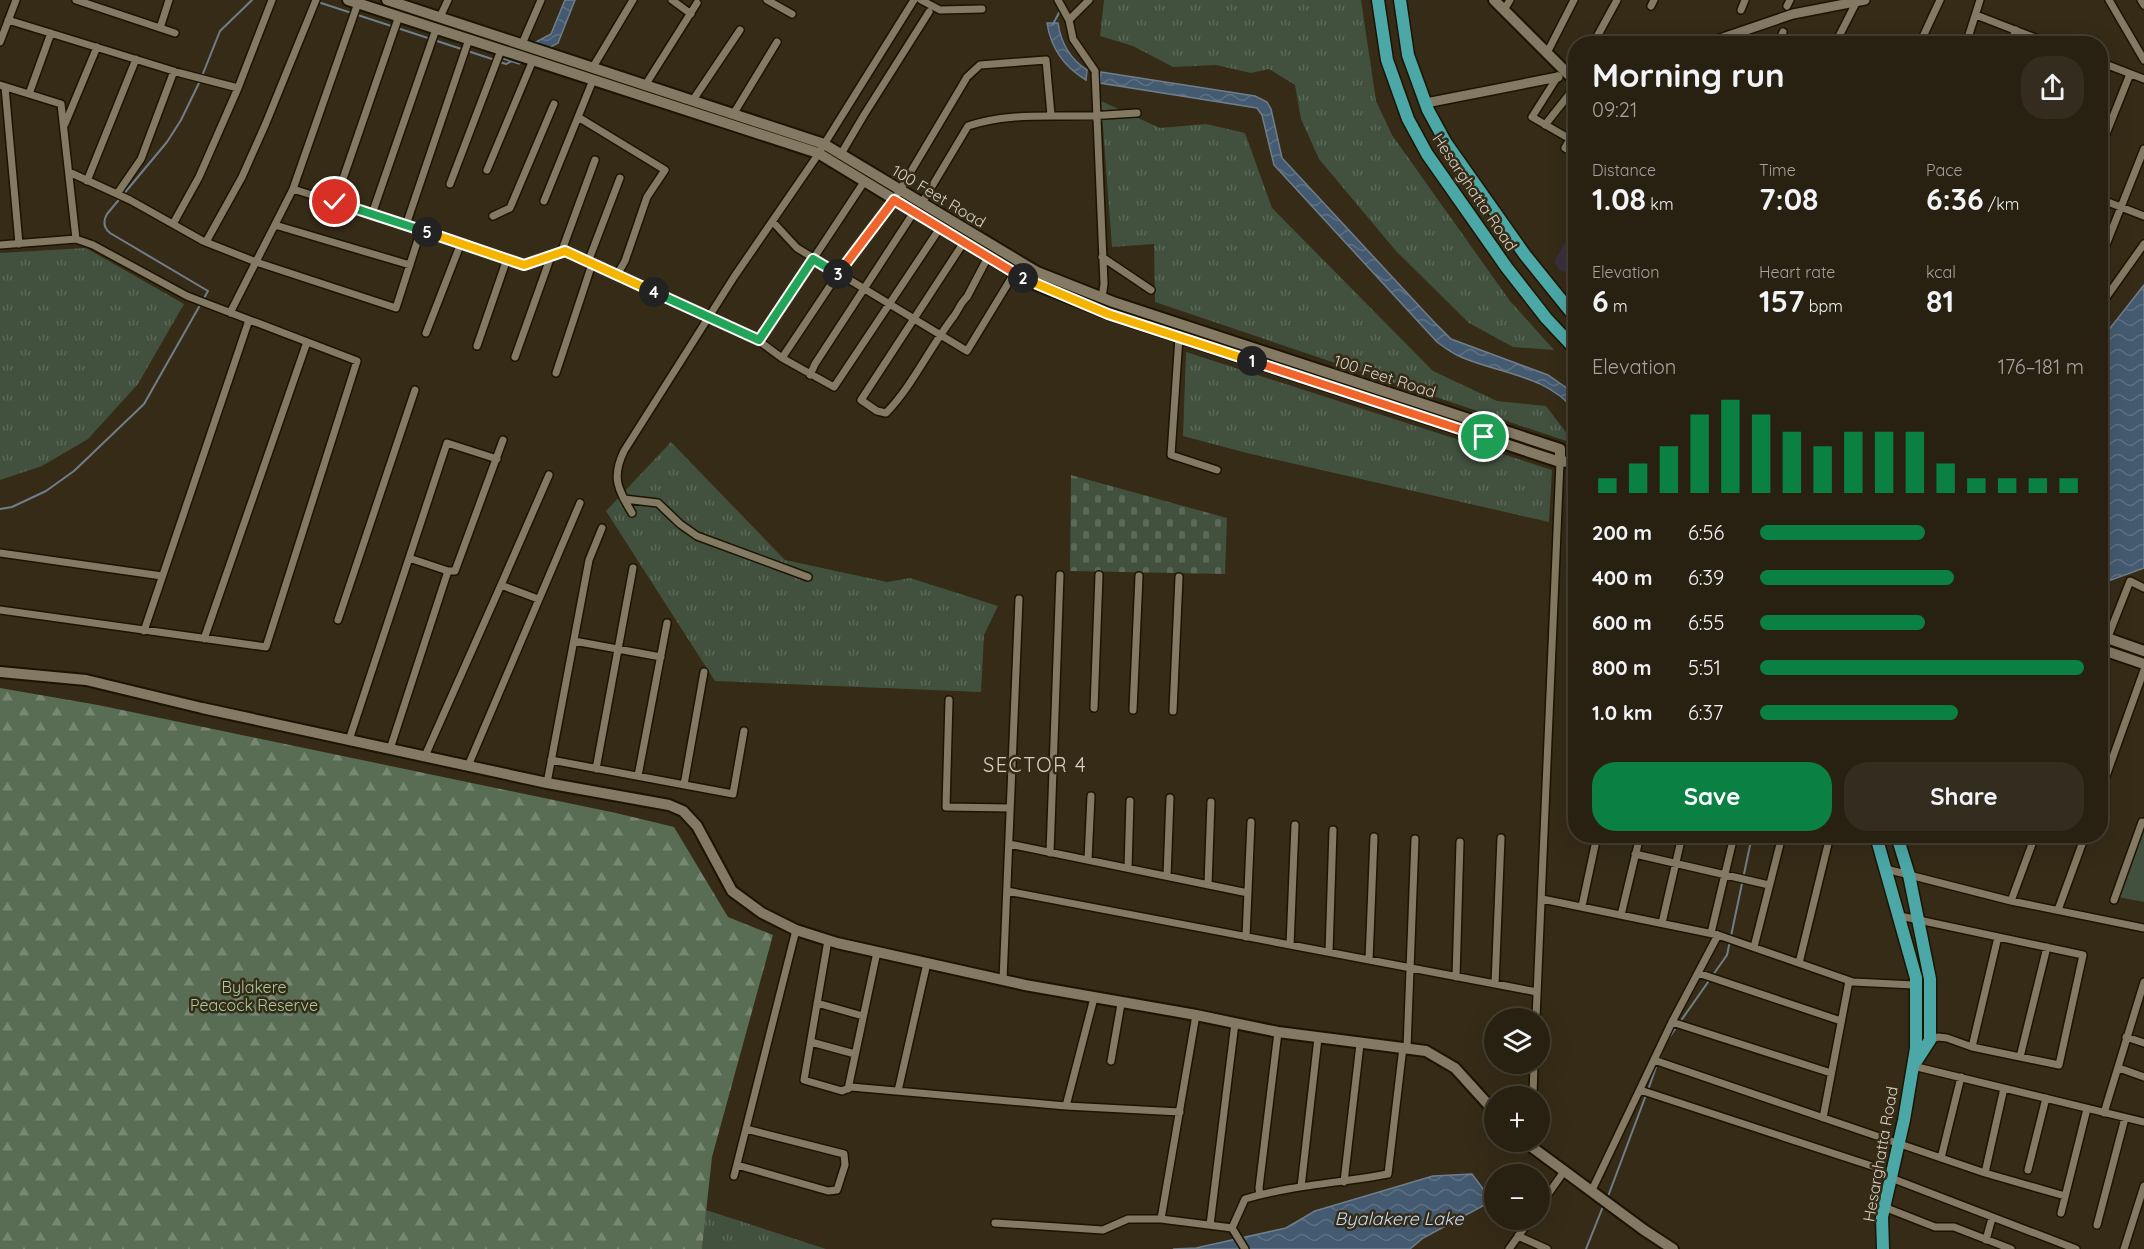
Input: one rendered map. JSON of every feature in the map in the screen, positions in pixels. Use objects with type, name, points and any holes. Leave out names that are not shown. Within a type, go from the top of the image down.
[{"type":"main road","name":"100 Feet Road","points":[[353,2],[593,80],[821,148],[841,154],[1037,272],[1102,298],[1560,449],[1560,462],[1108,314],[1032,283],[864,182],[821,148],[693,99],[440,17],[404,3],[387,0]]},
{"type":"main road","name":"Hesarghatta Road","points":[[1378,0],[1387,60],[1408,119],[1427,154],[1507,268],[1546,318],[1568,342]]},
{"type":"main road","name":"Hesarghatta Road","points":[[1400,0],[1408,55],[1426,103],[1446,143],[1525,255],[1568,308]]},
{"type":"main road","points":[[1494,0],[1507,5],[1568,76]]},
{"type":"main road","points":[[1560,462],[1568,461]]},
{"type":"main road","points":[[2108,638],[2144,651]]},
{"type":"main road","points":[[2108,656],[2144,664]]},
{"type":"main road","points":[[0,672],[86,680],[547,783],[669,805],[683,811],[696,826],[732,891],[762,913],[796,930],[877,952],[1121,1004],[1196,1015],[1278,1032],[1426,1051],[1455,1068],[1484,1100]]},
{"type":"main road","name":"Hesarghatta Road","points":[[1878,843],[1916,978],[1916,1048],[1882,1217],[1883,1249]]},
{"type":"main road","points":[[1900,843],[1909,874],[1930,979],[1930,1040]]},
{"type":"main road","name":"Hesarghatta Road","points":[[1913,1066],[1930,1040]]},
{"type":"main road","points":[[1541,1152],[1673,1249]]},
{"type":"street","points":[[0,42],[16,0]]},
{"type":"street","points":[[76,0],[175,33]]},
{"type":"street","points":[[160,28],[169,0]]},
{"type":"street","points":[[173,224],[199,177],[238,88],[272,0]]},
{"type":"street","points":[[206,242],[252,155],[316,0]]},
{"type":"street","points":[[440,17],[448,0]]},
{"type":"street","points":[[522,44],[542,0]]},
{"type":"street","points":[[593,67],[633,0]]},
{"type":"street","points":[[672,0],[691,14]]},
{"type":"street","points":[[767,0],[792,14]]},
{"type":"street","points":[[632,513],[617,485],[617,472],[624,451],[734,277],[821,148],[914,0]]},
{"type":"street","points":[[921,0],[940,10],[982,9]]},
{"type":"street","points":[[1058,0],[1069,20],[1073,39],[1095,71],[1104,284],[1102,298]]},
{"type":"street","points":[[1069,20],[1089,0]]},
{"type":"street","points":[[1547,53],[1574,0]]},
{"type":"street","points":[[1597,36],[1617,0]]},
{"type":"street","points":[[1741,10],[1745,0]]},
{"type":"street","points":[[1923,36],[1940,0]]},
{"type":"street","points":[[1969,36],[1980,0]]},
{"type":"street","points":[[2109,0],[2144,60]]},
{"type":"street","points":[[2141,0],[2144,5]]},
{"type":"street","points":[[1841,36],[1861,1]]},
{"type":"street","points":[[1729,36],[1793,14],[1861,1]]},
{"type":"street","points":[[230,313],[293,189],[353,2]]},
{"type":"street","points":[[646,84],[697,3]]},
{"type":"street","points":[[841,154],[929,12]]},
{"type":"street","points":[[1976,15],[2031,36]]},
{"type":"street","points":[[335,202],[399,16]]},
{"type":"street","points":[[8,21],[238,88]]},
{"type":"street","points":[[372,214],[436,28]]},
{"type":"street","points":[[693,99],[740,30]]},
{"type":"street","points":[[2013,36],[2016,30]]},
{"type":"street","points":[[1781,36],[1783,32]]},
{"type":"street","points":[[29,94],[51,33]]},
{"type":"street","points":[[406,225],[469,39]]},
{"type":"street","points":[[734,113],[777,42]]},
{"type":"street","points":[[64,127],[97,47]]},
{"type":"street","points":[[450,184],[501,50]]},
{"type":"street","points":[[87,181],[136,59]]},
{"type":"street","points":[[487,170],[533,60]]},
{"type":"street","points":[[782,358],[838,274],[894,200],[967,77],[980,65],[1046,60],[1051,115]]},
{"type":"street","points":[[2108,65],[2144,79]]},
{"type":"street","points":[[117,194],[141,159],[174,71]]},
{"type":"street","points":[[2108,129],[2130,74]]},
{"type":"street","points":[[1426,103],[1568,78]]},
{"type":"street","points":[[544,201],[593,80]]},
{"type":"street","points":[[1568,80],[1532,117],[1568,138]]},
{"type":"street","points":[[1545,124],[1568,82]]},
{"type":"street","points":[[19,244],[2,86],[61,104],[76,239]]},
{"type":"street","points":[[493,216],[510,208],[554,104]]},
{"type":"street","points":[[922,203],[968,126],[988,119],[1137,113]]},
{"type":"street","points":[[578,117],[665,170],[647,197],[625,261],[617,275]]},
{"type":"street","points":[[2108,240],[2144,149]]},
{"type":"street","points":[[561,253],[596,160]]},
{"type":"street","points":[[69,172],[117,194],[206,242],[256,262],[396,308],[421,230]]},
{"type":"street","points":[[556,373],[590,263],[620,178]]},
{"type":"street","points":[[759,340],[864,182]]},
{"type":"street","points":[[293,189],[524,265],[565,251],[759,340],[782,358],[834,387],[940,228]]},
{"type":"street","points":[[2108,202],[2144,216]]},
{"type":"street","points":[[810,375],[862,290],[914,212]]},
{"type":"street","points":[[772,222],[792,244],[813,259],[967,351],[1015,273]]},
{"type":"street","points":[[275,225],[410,265]]},
{"type":"street","points":[[0,245],[76,239],[93,245],[187,296],[357,361],[266,647],[0,610]]},
{"type":"street","points":[[964,242],[861,400],[877,411],[886,413],[896,402],[960,307],[961,301],[967,297],[988,257]]},
{"type":"street","points":[[426,333],[461,243]]},
{"type":"street","points":[[2108,295],[2144,244]]},
{"type":"street","points":[[515,357],[551,256]]},
{"type":"street","points":[[1102,257],[1151,290]]},
{"type":"street","points":[[477,346],[507,259]]},
{"type":"street","points":[[144,631],[249,320]]},
{"type":"street","points":[[1179,337],[1171,455],[1217,470]]},
{"type":"street","points":[[204,639],[307,342]]},
{"type":"street","points":[[338,620],[415,390]]},
{"type":"street","points":[[409,558],[455,572],[504,440]]},
{"type":"street","points":[[349,740],[447,443],[497,459]]},
{"type":"street","points":[[1537,1008],[1560,462]]},
{"type":"street","points":[[424,756],[549,475]]},
{"type":"street","points":[[624,499],[658,502],[680,524],[697,536],[808,578]]},
{"type":"street","points":[[468,766],[580,503]]},
{"type":"street","points":[[547,783],[589,560],[602,528]]},
{"type":"street","points":[[0,553],[162,576]]},
{"type":"street","points":[[596,769],[633,568]]},
{"type":"street","points":[[390,749],[447,571]]},
{"type":"street","points":[[1050,853],[1060,575]]},
{"type":"street","points":[[1094,708],[1099,575]]},
{"type":"street","points":[[1133,710],[1139,576]]},
{"type":"street","points":[[1173,711],[1179,577]]},
{"type":"street","points":[[2108,636],[2130,581],[2144,588]]},
{"type":"street","points":[[501,585],[538,599]]},
{"type":"street","points":[[1003,980],[1019,599]]},
{"type":"street","points":[[638,776],[667,622]]},
{"type":"street","points":[[574,641],[660,657]]},
{"type":"street","points":[[2108,771],[2144,670]]},
{"type":"street","points":[[684,785],[704,672]]},
{"type":"street","points":[[949,700],[946,807],[1010,808]]},
{"type":"street","points":[[552,760],[733,794],[744,731]]},
{"type":"street","points":[[1088,860],[1091,796]]},
{"type":"street","points":[[1167,876],[1170,798]]},
{"type":"street","points":[[1128,868],[1130,801]]},
{"type":"street","points":[[1208,885],[1211,802]]},
{"type":"street","points":[[1246,937],[1251,822]]},
{"type":"street","points":[[2114,900],[2142,822],[2144,823]]},
{"type":"street","points":[[1290,945],[1294,825]]},
{"type":"street","points":[[1329,952],[1333,830]]},
{"type":"street","points":[[1369,960],[1374,837]]},
{"type":"street","points":[[1496,984],[1501,838]]},
{"type":"street","points":[[1232,1228],[1245,1199],[1260,1194],[1388,1174],[1405,1047],[1414,839]]},
{"type":"street","points":[[1456,977],[1460,842]]},
{"type":"street","points":[[1582,906],[1596,843]]},
{"type":"street","points":[[1621,915],[1638,843]]},
{"type":"street","points":[[1662,923],[1680,843]]},
{"type":"street","points":[[1592,1190],[1672,1022],[1698,973],[1714,934],[1732,843]]},
{"type":"street","points":[[1754,947],[1780,843]]},
{"type":"street","points":[[1799,963],[1828,843]]},
{"type":"street","points":[[2011,901],[2032,843]]},
{"type":"street","points":[[2058,910],[2082,843]]},
{"type":"street","points":[[1009,844],[1248,893]]},
{"type":"street","points":[[1635,855],[1769,885]]},
{"type":"street","points":[[1886,869],[2011,901],[2144,928]]},
{"type":"street","points":[[1007,891],[1538,992]]},
{"type":"street","points":[[1542,899],[1714,934],[1849,981],[1914,985]]},
{"type":"street","points":[[1900,916],[2083,955],[2059,1065],[1971,1047],[1947,1038],[1938,1037],[1916,1048]]},
{"type":"street","points":[[734,1176],[796,930]]},
{"type":"street","points":[[1971,1047],[1998,937]]},
{"type":"street","points":[[828,940],[804,1080],[842,1091],[851,1087],[1066,1106],[1180,1112]]},
{"type":"street","points":[[2020,1057],[2047,947]]},
{"type":"street","points":[[848,1089],[877,952]]},
{"type":"street","points":[[898,1091],[927,963]]},
{"type":"street","points":[[1698,973],[1841,1021]]},
{"type":"street","points":[[1822,1118],[1849,981]]},
{"type":"street","points":[[2104,1113],[2144,982]]},
{"type":"street","points":[[1066,1106],[1094,998]]},
{"type":"street","points":[[817,1004],[863,1016]]},
{"type":"street","points":[[1111,1061],[1121,1004]]},
{"type":"street","points":[[2136,1007],[2144,1009]]},
{"type":"street","points":[[1161,1219],[1196,1015]]},
{"type":"street","points":[[1672,1022],[1831,1073]]},
{"type":"street","points":[[1210,1225],[1235,1023]]},
{"type":"street","points":[[1260,1194],[1278,1032]]},
{"type":"street","points":[[2126,1037],[2144,1042]]},
{"type":"street","points":[[1301,1187],[1318,1038]]},
{"type":"street","points":[[810,1042],[855,1054]]},
{"type":"street","points":[[1344,1182],[1360,1044]]},
{"type":"street","points":[[1654,1060],[1985,1173],[2065,1196]]},
{"type":"street","points":[[1913,1066],[2144,1122]]},
{"type":"street","points":[[2119,1068],[2144,1077]]},
{"type":"street","points":[[1941,1158],[1961,1077]]},
{"type":"street","points":[[1985,1173],[2004,1088]]},
{"type":"street","points":[[1640,1090],[1878,1168]]},
{"type":"street","points":[[2028,1170],[2046,1098]]},
{"type":"street","points":[[2061,1213],[2087,1109]]},
{"type":"street","points":[[2097,1225],[2125,1118]]},
{"type":"street","points":[[737,1165],[828,1191],[837,1190],[845,1165],[844,1154],[746,1129]]},
{"type":"street","points":[[1550,1191],[1565,1170]]},
{"type":"street","points":[[1891,1178],[2076,1249]]},
{"type":"street","points":[[2124,1249],[2144,1186]]},
{"type":"street","points":[[1884,1207],[1935,1227],[1954,1227],[2011,1249]]},
{"type":"street","points":[[1986,1240],[1992,1218]]},
{"type":"street","points":[[995,1223],[1103,1230],[1128,1219],[1161,1219],[1232,1228]]},
{"type":"street","points":[[1232,1228],[1245,1249]]},
{"type":"street","points":[[1509,1249],[1522,1230]]},
{"type":"street","points":[[1518,1236],[1547,1249]]},
{"type":"shaded area","points":[[1568,237],[1568,274],[1559,269],[1554,262]]},
{"type":"green space","points":[[1104,0],[1361,0],[1376,101],[1392,135],[1510,301],[1554,350],[1513,347],[1469,323],[1396,251],[1319,159],[1301,119],[1295,85],[1269,69],[1251,73],[1216,65],[1173,67],[1133,46],[1100,36]]},
{"type":"green space","points":[[1101,101],[1160,128],[1206,124],[1245,133],[1272,208],[1433,371],[1497,401],[1546,406],[1568,435],[1568,442],[1155,302],[1154,244],[1112,247]]},
{"type":"green space","points":[[86,248],[184,304],[138,384],[88,439],[42,466],[0,480],[0,253]]},
{"type":"green space","points":[[1186,352],[1552,470],[1549,522],[1247,453],[1183,436]]},
{"type":"green space","points":[[671,442],[785,560],[887,582],[910,578],[998,606],[984,635],[981,692],[715,681],[606,511]]},
{"type":"green space","points":[[1071,475],[1227,518],[1225,574],[1070,571]]},
{"type":"green space","name":"Bylakere Peacock Reserve","points":[[0,688],[98,705],[674,827],[728,917],[773,935],[712,1157],[702,1249],[0,1249]]},
{"type":"green space","points":[[2144,827],[2144,902],[2118,897]]},
{"type":"green space","points":[[706,1210],[826,1249],[702,1249]]},
{"type":"water","points":[[565,0],[575,0],[558,43],[519,64],[504,59],[551,34]]},
{"type":"water","points":[[1047,23],[1058,23],[1067,50],[1087,70],[1086,80],[1065,63],[1055,49]]},
{"type":"water","points":[[1101,72],[1255,96],[1267,102],[1271,109],[1282,158],[1433,321],[1451,339],[1548,375],[1568,389],[1568,403],[1551,390],[1537,383],[1461,357],[1437,342],[1274,165],[1262,115],[1257,108],[1100,83]]},
{"type":"water","points":[[2144,285],[2144,568],[2108,581],[2108,331]]},
{"type":"water","name":"Byalakere Lake","points":[[1472,1174],[1484,1190],[1484,1205],[1423,1238],[1410,1249],[1173,1249],[1196,1248],[1286,1228],[1315,1211],[1433,1176]]},
{"type":"waterway","points":[[202,76],[220,31],[252,0]]},
{"type":"waterway","points":[[312,0],[495,60]]},
{"type":"waterway","points":[[1053,24],[1060,11]]},
{"type":"waterway","points":[[500,62],[506,64],[514,60]]},
{"type":"waterway","points":[[0,509],[12,507],[46,491],[74,471],[144,404],[208,291],[110,233],[105,227],[107,214],[167,142],[181,120],[200,81]]},
{"type":"waterway","points":[[1666,1042],[1727,955],[1751,843]]},
{"type":"waterway","points":[[1659,1059],[1664,1047]]},
{"type":"waterway","points":[[1648,1090],[1657,1064]]},
{"type":"waterway","points":[[1607,1199],[1646,1095]]},
{"type":"waterway","points":[[1586,1249],[1604,1204]]},
{"type":"district","name":"SECTOR 4","points":[[1035,764]]},
{"type":"route","points":[[335,202],[524,265],[565,251],[759,340],[813,259],[838,274],[894,200],[1032,283],[1108,314],[1484,437]]}]
